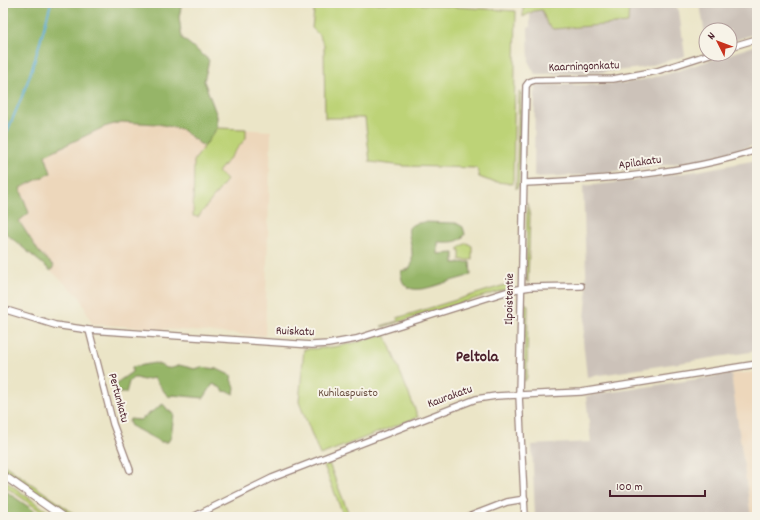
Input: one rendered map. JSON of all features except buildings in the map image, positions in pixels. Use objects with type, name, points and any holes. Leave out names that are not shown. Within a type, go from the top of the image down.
[{"type":"street","points":[[738,45],[757,39]]},
{"type":"street","name":"Kaarningonkatu","points":[[529,82],[540,79],[613,79],[657,71],[698,58]]},
{"type":"street","name":"Ilpoistentie","points":[[525,517],[519,395],[525,91],[529,82]]},
{"type":"street","name":"Apilakatu","points":[[524,183],[596,179],[639,174],[721,161],[757,150]]},
{"type":"street","name":"Ruiskatu","points":[[3,309],[55,325],[89,330],[294,344],[328,344],[356,338],[521,289],[530,287],[581,286]]},
{"type":"street","name":"Pertunkatu","points":[[89,330],[113,424],[130,470]]},
{"type":"street","name":"Kaurakatu","points":[[193,517],[272,478],[464,402],[481,398],[581,392],[757,364]]},
{"type":"street","points":[[3,474],[63,517]]},
{"type":"street","points":[[468,517],[507,502],[524,499]]},
{"type":"shaded area","points":[[644,3],[674,3],[679,11],[685,56],[641,68],[597,73],[535,74],[529,63],[528,28],[530,27],[530,14],[534,11],[542,9],[547,24],[553,29],[564,29],[628,22],[628,5]]},
{"type":"shaded area","points":[[757,3],[757,33],[738,39],[738,22],[703,22],[700,4]]},
{"type":"shaded area","points":[[757,45],[757,144],[710,157],[667,165],[584,175],[534,177],[535,85],[626,83],[668,74],[705,62],[738,62],[738,51]]},
{"type":"shaded area","points":[[121,122],[158,124],[181,129],[204,147],[217,128],[271,131],[265,336],[92,324],[80,297],[51,271],[54,266],[39,252],[19,220],[29,213],[20,188],[45,155],[104,127]]},
{"type":"shaded area","points":[[757,160],[757,351],[587,377],[583,341],[587,297],[583,186],[632,181]]},
{"type":"shaded area","points":[[757,372],[757,517],[751,517],[731,374]]},
{"type":"shaded area","points":[[731,374],[751,517],[535,517],[532,445],[591,442],[586,396]]},
{"type":"green space","points":[[9,3],[182,3],[179,17],[182,38],[209,60],[204,81],[217,116],[217,128],[204,147],[181,129],[158,124],[121,122],[104,127],[45,155],[51,173],[20,188],[29,213],[19,221],[39,252],[54,266],[51,271],[3,231],[3,16]]},
{"type":"green space","points":[[315,3],[399,3],[516,11],[513,184],[490,181],[479,177],[477,168],[404,166],[370,162],[365,118],[325,118],[324,45],[319,35],[312,28]]},
{"type":"green space","points":[[538,3],[644,3],[629,5],[628,23],[553,29],[547,24],[542,10],[534,11],[523,17],[524,5]]},
{"type":"green space","points":[[519,92],[521,93],[519,184],[516,189]]},
{"type":"green space","points":[[217,128],[246,129],[246,138],[218,172],[227,180],[198,217],[193,216],[194,161]]},
{"type":"green space","points":[[527,203],[530,216],[528,283],[526,280]]},
{"type":"green space","points":[[424,222],[456,223],[463,227],[465,234],[457,241],[438,242],[438,254],[454,253],[454,263],[470,262],[471,274],[463,278],[425,288],[411,289],[406,286],[402,280],[401,271],[409,269],[412,264],[409,229],[410,226]]},
{"type":"green space","points":[[467,243],[472,246],[472,259],[460,260],[460,250],[458,250],[461,246]]},
{"type":"green space","points":[[511,278],[511,286],[507,289],[382,327],[381,326],[398,321],[397,318],[505,285]]},
{"type":"green space","points":[[525,303],[528,305],[527,378],[524,381]]},
{"type":"green space","name":"Kuhilaspuisto","points":[[385,334],[418,417],[320,455],[299,402],[304,349],[345,345]]},
{"type":"green space","points":[[155,363],[167,368],[172,368],[179,365],[195,369],[201,367],[217,369],[232,376],[231,380],[235,387],[234,394],[223,391],[221,388],[213,384],[204,398],[172,395],[170,397],[154,378],[143,380],[133,378],[129,382],[126,393],[116,393],[114,388],[119,381],[132,372],[132,367]]},
{"type":"green space","points":[[163,404],[174,414],[171,437],[168,442],[161,442],[131,426],[129,422],[130,419],[140,420]]},
{"type":"green space","points":[[328,461],[350,517],[344,517],[323,463]]},
{"type":"green space","points":[[3,464],[79,517],[73,517],[3,470]]},
{"type":"green space","points":[[3,479],[55,517],[49,517],[3,485]]},
{"type":"green space","points":[[3,489],[43,517],[3,517]]},
{"type":"waterway","points":[[3,144],[30,76],[51,3]]},
{"type":"district","name":"Peltola","points":[[477,357]]}]
